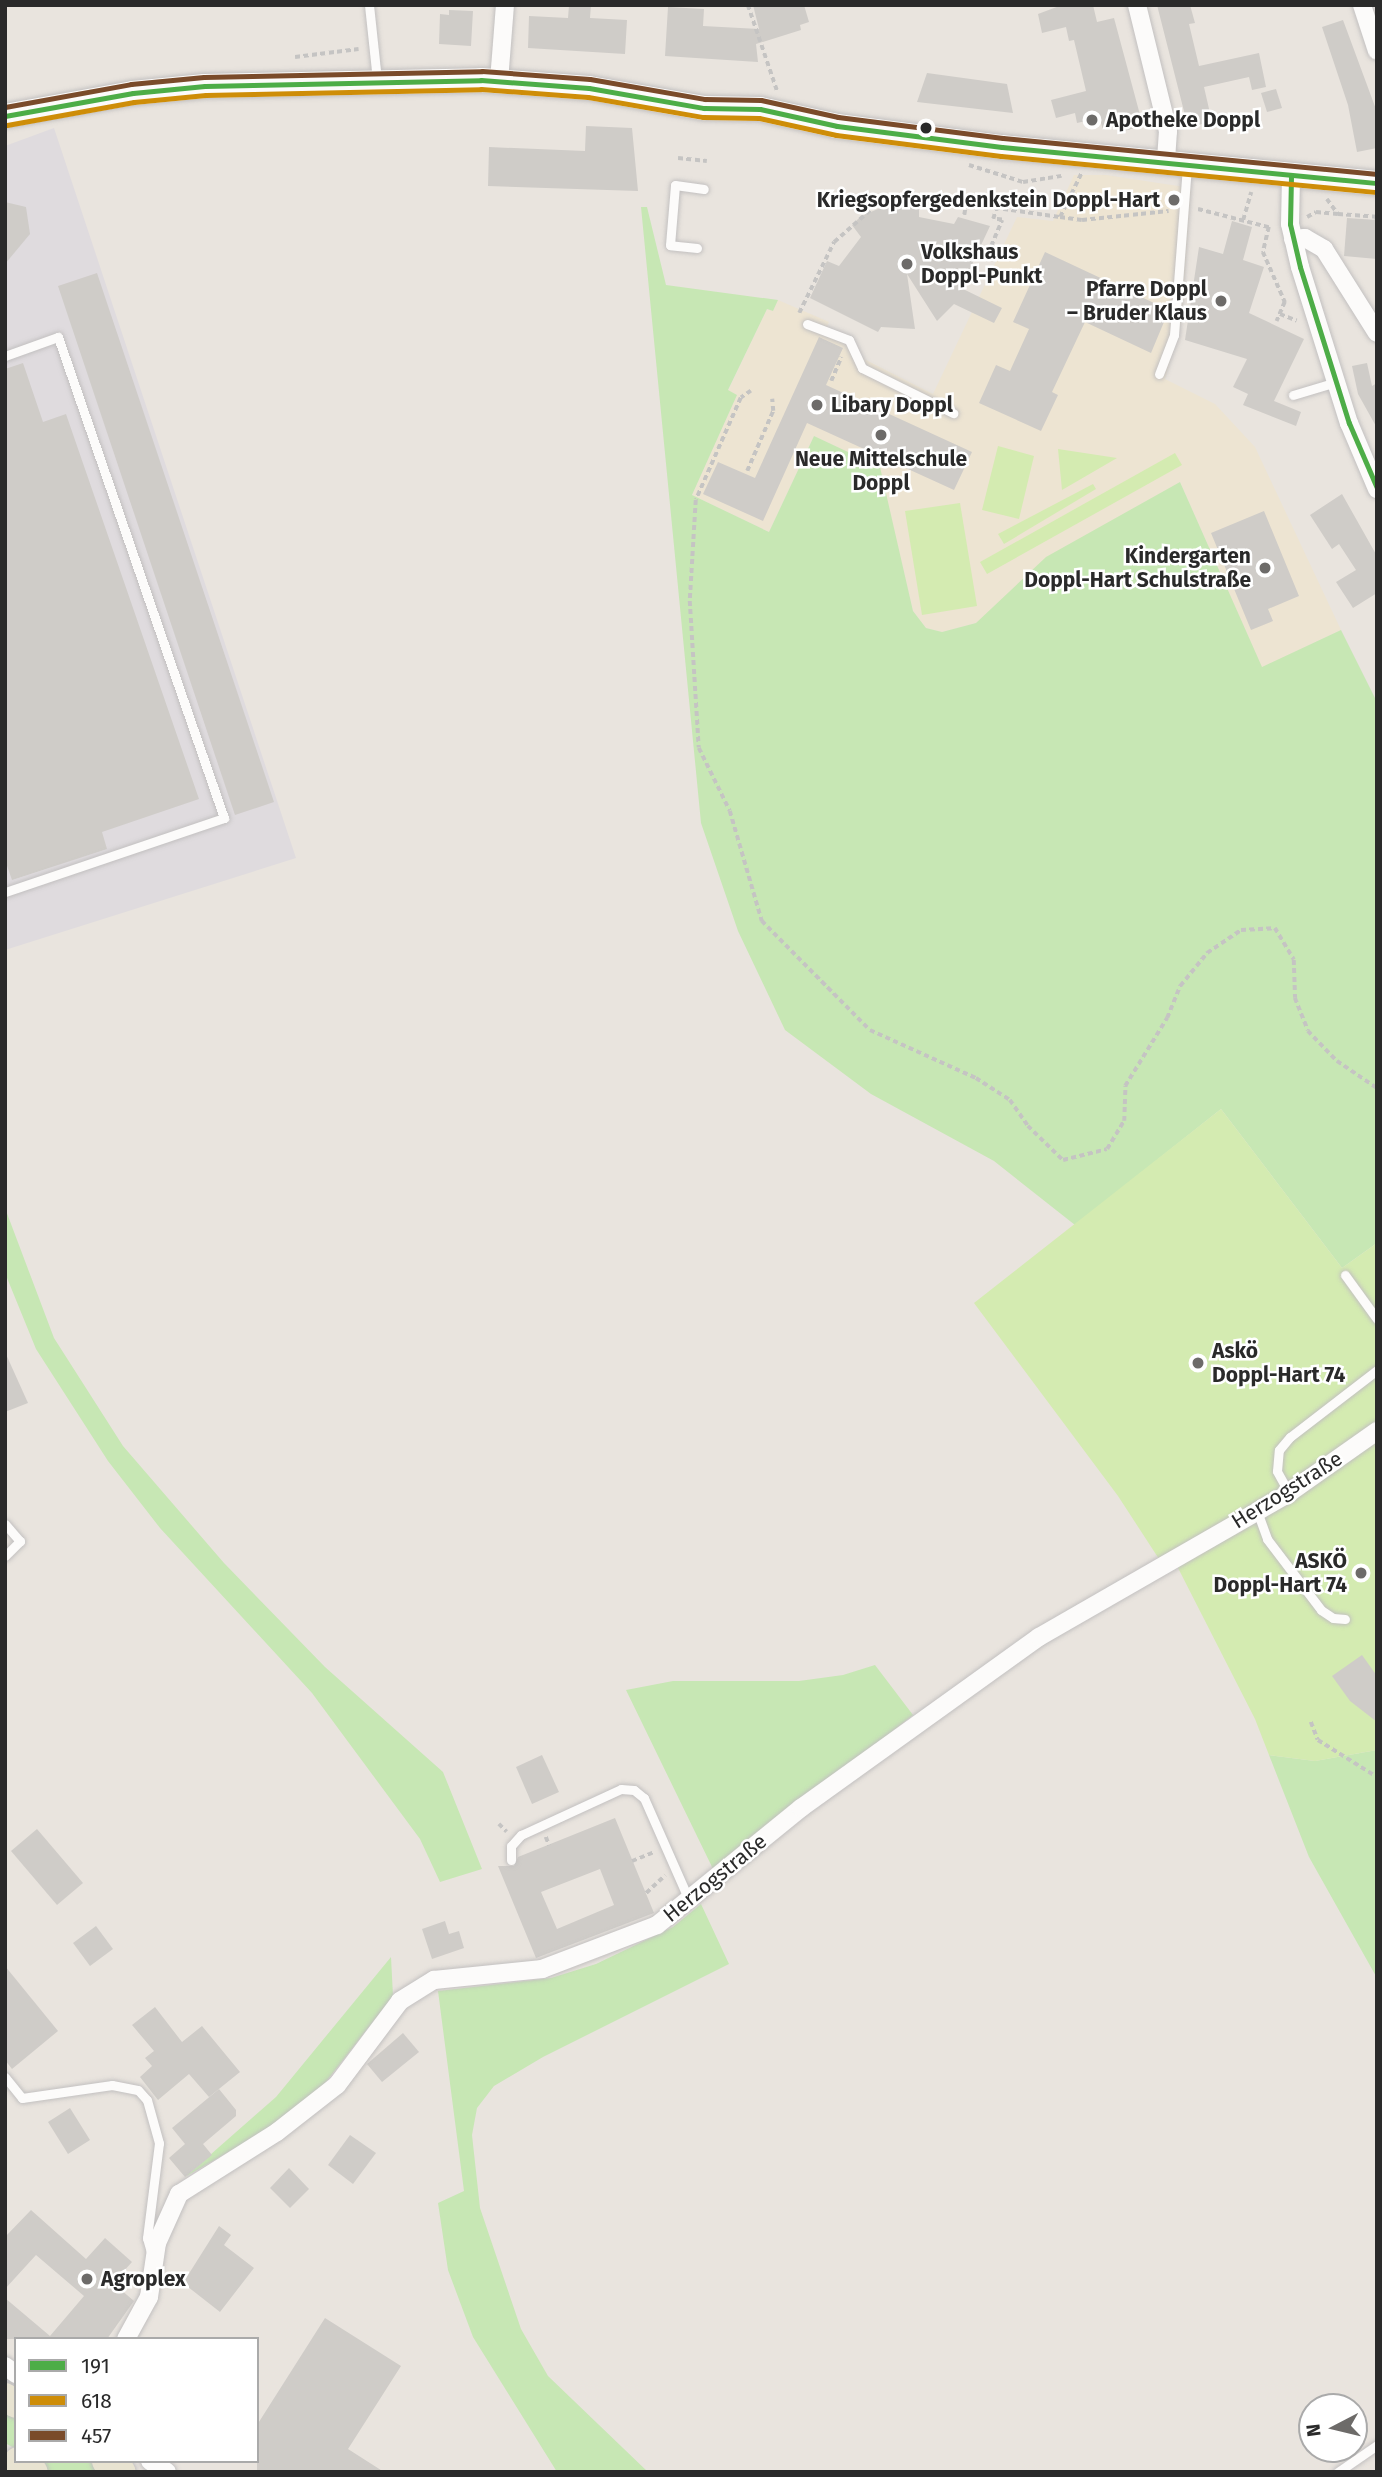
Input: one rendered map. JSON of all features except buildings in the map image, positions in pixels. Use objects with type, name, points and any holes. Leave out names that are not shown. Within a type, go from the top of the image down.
[{"type":"street","points":[[499,81],[505,5]]},
{"type":"street","points":[[1138,5],[1177,164]]},
{"type":"street","points":[[1362,5],[1377,51]]},
{"type":"street","points":[[5,116],[169,89],[377,80],[499,81],[589,88],[704,108],[760,109],[837,126],[1002,147],[1177,164],[1290,185],[1377,183]]},
{"type":"street","points":[[1290,185],[1293,239],[1363,464],[1377,489]]},
{"type":"street","points":[[1293,239],[1305,238],[1324,249],[1377,333]]},
{"type":"street","name":"Herzogstraße","points":[[127,2337],[149,2297],[153,2260],[165,2218],[178,2194],[277,2132],[337,2085],[400,2001],[434,1980],[542,1969],[656,1925],[801,1808],[1039,1637],[1289,1493],[1377,1431]]},
{"type":"lane","points":[[369,5],[377,80]]},
{"type":"lane","points":[[1159,374],[1174,335],[1177,164]]},
{"type":"lane","points":[[697,248],[670,245],[675,185],[704,189]]},
{"type":"lane","points":[[807,324],[849,340],[862,368],[953,413]]},
{"type":"lane","points":[[5,356],[58,337],[224,818],[5,892]]},
{"type":"lane","points":[[1293,395],[1336,382]]},
{"type":"lane","points":[[1345,1275],[1377,1319]]},
{"type":"lane","points":[[1289,1493],[1276,1471],[1279,1450],[1290,1437],[1377,1370]]},
{"type":"lane","points":[[1257,1511],[1267,1539],[1321,1609],[1333,1618],[1345,1619]]},
{"type":"lane","points":[[5,1524],[20,1541],[5,1556]]},
{"type":"lane","points":[[511,1860],[511,1846],[521,1835],[621,1788],[644,1798],[689,1899]]},
{"type":"lane","points":[[5,2077],[22,2098],[112,2085],[138,2090],[147,2100],[159,2143],[147,2238],[153,2260]]},
{"type":"lane","points":[[1338,2472],[1377,2445]]},
{"type":"path","points":[[748,5],[778,99]]},
{"type":"path","points":[[295,57],[375,46]]},
{"type":"path","points":[[678,158],[708,161]]},
{"type":"path","points":[[798,315],[828,251],[861,214],[912,197],[1060,217],[1083,169],[1038,183],[1023,182],[987,174],[960,160]]},
{"type":"path","points":[[1238,189],[1251,191],[1290,185],[1326,194],[1338,214]]},
{"type":"path","points":[[1242,220],[1251,191]]},
{"type":"path","points":[[964,215],[966,204]]},
{"type":"path","points":[[990,246],[1002,220],[993,219],[996,209]]},
{"type":"path","points":[[1304,219],[1316,212],[1376,218],[1377,211]]},
{"type":"path","points":[[1269,227],[1263,252],[1285,302],[1277,321]]},
{"type":"path","points":[[1280,314],[1305,324]]},
{"type":"path","points":[[831,381],[849,340]]},
{"type":"path","points":[[751,391],[741,398],[696,499],[690,601],[699,748],[730,811],[762,921],[870,1030],[976,1078],[1010,1100],[1028,1126],[1063,1160],[1107,1149],[1124,1121],[1125,1086],[1167,1018],[1180,986],[1207,953],[1241,930],[1275,928],[1294,960],[1295,998],[1308,1031],[1337,1060],[1377,1087]]},
{"type":"path","points":[[747,471],[773,411],[772,400]]},
{"type":"path","points":[[1311,1722],[1318,1740],[1377,1777]]},
{"type":"path","points":[[632,1861],[666,1847]]},
{"type":"path","points":[[646,1893],[674,1866]]},
{"type":"shaded area","points":[[54,128],[296,858],[5,950],[5,146]]},
{"type":"shaded area","points":[[1074,175],[1106,175],[1191,188],[1182,320],[1165,379],[1215,404],[1255,447],[1341,630],[1262,668],[1180,482],[976,623],[942,632],[926,628],[913,611],[879,467],[814,436],[769,532],[692,495],[737,395],[728,391],[767,309],[773,311],[778,300],[829,322],[825,331],[858,347],[862,358],[933,394],[1017,217],[1053,221]]},
{"type":"green space","points":[[641,207],[647,207],[666,285],[778,300],[773,311],[767,309],[728,390],[737,395],[692,495],[769,532],[814,436],[880,467],[913,611],[926,628],[942,632],[976,623],[1046,557],[1180,482],[1262,667],[1341,630],[1377,702],[1377,1243],[1342,1268],[1221,1109],[1075,1225],[994,1161],[871,1094],[785,1030],[738,931],[701,823]]},
{"type":"green space","points":[[998,446],[1034,456],[1019,519],[982,510]]},
{"type":"green space","points":[[1058,449],[1117,458],[1062,490]]},
{"type":"green space","points":[[1175,453],[1182,465],[987,574],[980,562]]},
{"type":"green space","points":[[1093,484],[1096,489],[1004,544],[998,534]]},
{"type":"green space","points":[[960,503],[977,606],[922,615],[905,511]]},
{"type":"green space","name":"Askö Doppl-Hart 74","points":[[1221,1109],[1342,1268],[1377,1243],[1377,1424],[1286,1487],[1159,1559],[1118,1496],[974,1303]]},
{"type":"green space","points":[[5,1208],[54,1338],[123,1446],[224,1563],[325,1667],[443,1772],[482,1869],[440,1882],[420,1839],[312,1693],[160,1528],[108,1461],[36,1349],[5,1273]]},
{"type":"green space","name":"Askö Doppl-Hart 74","points":[[1377,1438],[1377,1750],[1315,1761],[1269,1755],[1255,1719],[1176,1564],[1242,1531]]},
{"type":"green space","points":[[875,1665],[913,1715],[714,1871],[626,1690],[673,1681],[799,1681],[843,1675]]},
{"type":"green space","points":[[1377,1750],[1377,1978],[1309,1857],[1269,1755],[1315,1761]]},
{"type":"green space","points":[[701,1904],[729,1964],[543,2057],[494,2086],[477,2108],[472,2135],[480,2208],[521,2329],[548,2376],[648,2472],[557,2472],[473,2337],[448,2270],[438,2203],[464,2191],[438,1991],[551,1978],[596,1964],[673,1927]]},
{"type":"green space","points":[[391,1957],[393,1996],[318,2092],[277,2124],[185,2177],[276,2097]]},
{"type":"green space","points":[[5,2409],[14,2415],[14,2448],[5,2443]]},
{"type":"green space","points":[[38,2463],[91,2463],[105,2472],[51,2472]]},
{"type":"transit line","name":"457","points":[[5,107],[131,84],[204,77],[482,71],[590,79],[705,99],[761,100],[838,117],[1003,138],[1377,174]]},
{"type":"transit line","name":"191","points":[[5,116],[133,93],[205,86],[481,80],[589,88],[704,108],[760,109],[837,126],[1002,147],[1377,183]]},
{"type":"transit line","name":"618","points":[[7,125],[134,102],[206,95],[481,89],[588,97],[703,117],[759,118],[836,135],[1001,156],[1376,192]]},
{"type":"transit line","name":"191","points":[[1291,177],[1290,224],[1300,267],[1349,423],[1377,488]]},
{"type":"place","name":"Apotheke Doppl","points":[[1092,120]]},
{"type":"place","name":"Kriegsopfergedenkstein Doppl-Hart","points":[[1174,200]]},
{"type":"place","name":"Volkshaus Doppl-Punkt","points":[[907,264]]},
{"type":"place","name":"Pfarre Doppl – Bruder Klaus","points":[[1221,301]]},
{"type":"place","name":"Libary Doppl","points":[[817,405]]},
{"type":"place","name":"Neue Mittelschule Doppl","points":[[881,435]]},
{"type":"place","name":"Kindergarten Doppl-Hart Schulstraße","points":[[1265,568]]},
{"type":"place","name":"Askö Doppl-Hart 74","points":[[1198,1363]]},
{"type":"place","name":"ASKÖ Doppl-Hart 74","points":[[1361,1573]]},
{"type":"place","name":"Agroplex","points":[[87,2279]]}]
